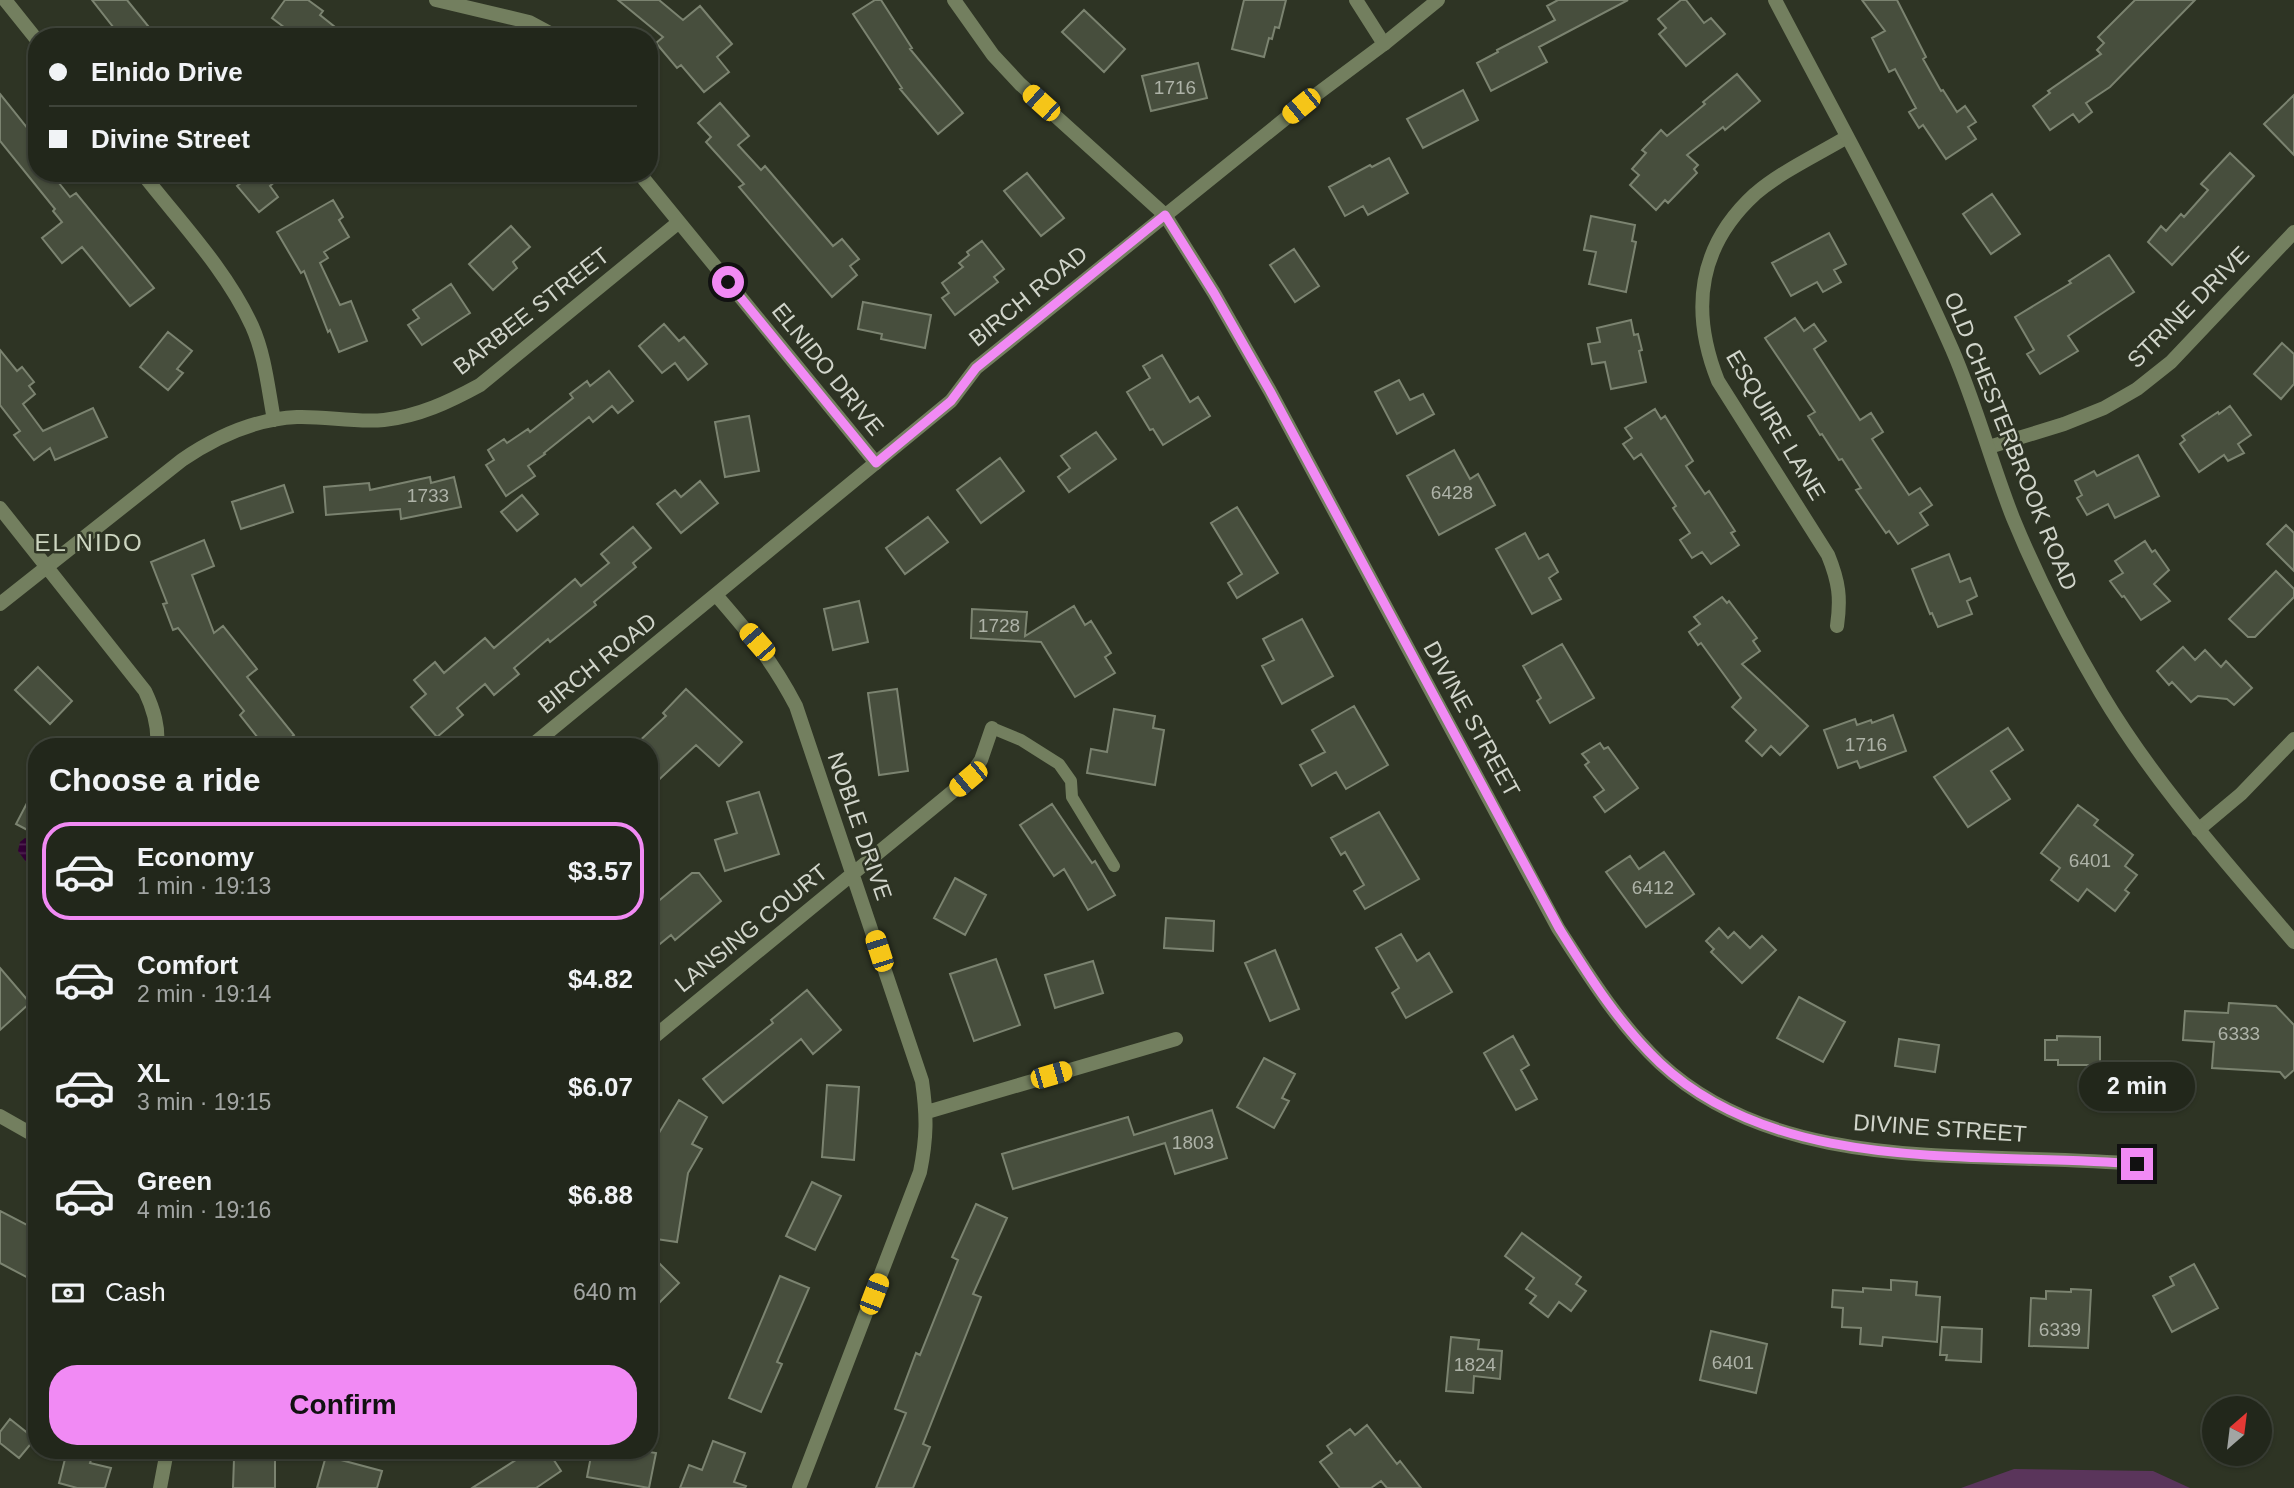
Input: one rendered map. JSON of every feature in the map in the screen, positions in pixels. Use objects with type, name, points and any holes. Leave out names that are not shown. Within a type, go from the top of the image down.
[{"type":"street","points":[[5,0],[28,29]]},
{"type":"street","points":[[436,0],[529,22],[540,28]]},
{"type":"street","name":"DIVINE STREET","points":[[954,0],[993,55],[1020,84],[1165,215],[1214,293],[1270,391],[1559,928],[1599,992],[1628,1030],[1661,1063],[1691,1088],[1720,1107],[1792,1135],[1857,1147],[1923,1154],[2137,1164]]},
{"type":"street","points":[[1356,0],[1384,44]]},
{"type":"street","name":"BIRCH ROAD","points":[[541,738],[951,401],[976,368],[1301,106],[1438,0]]},
{"type":"street","name":"OLD CHESTERBROOK ROAD","points":[[1775,0],[1919,277],[1953,351],[2013,517],[2043,585],[2075,646],[2102,695],[2146,762],[2199,830],[2294,942]]},
{"type":"street","name":"ESQUIRE LANE","points":[[1837,626],[1840,602],[1837,578],[1828,555],[1718,381],[1708,356],[1702,329],[1702,300],[1707,270],[1717,243],[1734,217],[1756,194],[1778,177],[1847,137]]},
{"type":"street","points":[[149,182],[222,273],[237,297],[253,328],[263,360],[274,420]]},
{"type":"street","name":"ELNIDO DRIVE","points":[[646,182],[876,463]]},
{"type":"street","name":"BARBEE STREET","points":[[0,604],[207,443],[240,428],[274,420],[299,417],[362,421],[416,414],[448,403],[480,385],[679,222]]},
{"type":"street","name":"STRINE DRIVE","points":[[1989,447],[2104,408],[2137,389],[2171,362],[2294,232]]},
{"type":"street","points":[[0,508],[145,691],[154,712],[157,738]]},
{"type":"street","name":"NOBLE DRIVE","points":[[716,595],[778,671],[796,706],[922,1081],[927,1112],[926,1139],[920,1172],[799,1488]]},
{"type":"street","name":"LANSING COURT","points":[[658,1034],[968,779],[981,761],[992,729]]},
{"type":"street","points":[[2199,830],[2241,794],[2294,739]]},
{"type":"street","points":[[927,1112],[1176,1038]]},
{"type":"street","points":[[0,1116],[28,1132]]},
{"type":"street","points":[[160,1488],[165,1459]]},
{"type":"lane","points":[[992,729],[1021,740],[1059,764],[1071,781],[1072,797],[1083,819],[1114,866]]},
{"type":"shaded area","points":[[25,838],[28,839],[28,865],[18,851],[20,842]]},
{"type":"shaded area","points":[[2014,1469],[2153,1471],[2190,1488],[1961,1488]]},
{"type":"building","points":[[92,0],[127,0],[150,28],[114,28]]},
{"type":"building","points":[[285,0],[308,0],[323,11],[320,15],[335,27],[285,28],[272,18]]},
{"type":"building","points":[[618,0],[659,0],[683,20],[700,6],[732,44],[717,57],[729,72],[704,92],[681,65],[677,68],[658,45],[663,37],[658,33],[658,28],[652,28]]},
{"type":"building","points":[[875,0],[881,0],[912,48],[910,49],[963,113],[938,134],[900,89],[902,88],[853,14]]},
{"type":"building","points":[[1244,0],[1286,0],[1279,28],[1275,27],[1272,39],[1269,38],[1264,57],[1232,49]]},
{"type":"building","points":[[1558,0],[1628,0],[1539,47],[1547,62],[1491,91],[1477,63],[1555,20],[1547,6]]},
{"type":"building","points":[[1681,0],[1686,0],[1704,23],[1711,18],[1725,34],[1686,66],[1659,34],[1666,28],[1658,19]]},
{"type":"building","points":[[1862,0],[1897,0],[1926,57],[1923,59],[1941,91],[1943,90],[1957,112],[1965,106],[1976,122],[1968,127],[1976,139],[1946,159],[1923,125],[1919,128],[1909,112],[1916,108],[1895,69],[1889,72],[1872,38],[1885,31]]},
{"type":"building","points":[[2135,0],[2195,0],[2110,87],[2086,103],[2092,112],[2079,122],[2073,114],[2050,130],[2033,106],[2050,93],[2048,91],[2101,54],[2097,50],[2104,43],[2098,37]]},
{"type":"building","points":[[1084,10],[1125,49],[1104,72],[1062,32]]},
{"type":"building","points":[[1198,63],[1207,98],[1151,111],[1142,76]]},
{"type":"building","points":[[1737,74],[1760,101],[1725,130],[1723,127],[1687,155],[1698,165],[1694,169],[1697,173],[1668,203],[1665,200],[1656,210],[1630,185],[1639,175],[1632,169],[1646,153],[1642,150],[1661,130],[1667,136]]},
{"type":"building","points":[[1463,90],[1478,120],[1423,148],[1407,119]]},
{"type":"building","points":[[0,94],[28,129],[28,176],[0,141]]},
{"type":"building","points":[[2294,95],[2294,155],[2264,124]]},
{"type":"building","points":[[720,103],[749,136],[738,145],[761,170],[765,166],[833,246],[842,239],[859,259],[850,266],[857,275],[832,297],[739,187],[744,184],[706,142],[711,137],[698,123]]},
{"type":"building","points":[[2230,153],[2254,176],[2172,265],[2148,242],[2161,226],[2166,231],[2181,214],[2184,217],[2208,190],[2201,184]]},
{"type":"building","points":[[1389,158],[1408,193],[1368,215],[1363,206],[1345,216],[1329,187]]},
{"type":"building","points":[[1027,173],[1064,218],[1041,236],[1004,191]]},
{"type":"building","points":[[33,182],[58,182],[70,197],[76,193],[154,288],[130,306],[82,247],[62,263],[42,238],[62,222],[53,211],[55,209]]},
{"type":"building","points":[[242,182],[275,182],[270,186],[278,197],[259,212],[237,186]]},
{"type":"building","points":[[1992,194],[2020,234],[1991,254],[1963,214]]},
{"type":"building","points":[[333,200],[343,217],[339,220],[349,237],[324,252],[328,258],[320,263],[340,305],[351,301],[367,341],[339,352],[330,330],[328,332],[304,271],[301,273],[277,232]]},
{"type":"building","points":[[1591,216],[1635,225],[1632,241],[1636,242],[1626,292],[1589,284],[1596,252],[1584,250]]},
{"type":"building","points":[[511,226],[530,247],[513,262],[517,268],[493,290],[469,264]]},
{"type":"building","points":[[1829,233],[1846,264],[1834,270],[1841,282],[1823,292],[1817,282],[1791,296],[1772,263]]},
{"type":"building","points":[[982,241],[1004,269],[994,277],[998,282],[955,315],[942,298],[949,293],[942,283],[963,267],[959,263],[969,255],[967,252]]},
{"type":"building","points":[[1294,249],[1319,286],[1295,302],[1270,265]]},
{"type":"building","points":[[2109,255],[2134,292],[2068,336],[2078,351],[2040,374],[2027,354],[2034,350],[2015,317],[2071,283],[2069,281]]},
{"type":"building","points":[[451,284],[470,313],[422,345],[408,325],[419,318],[413,310]]},
{"type":"building","points":[[863,302],[931,315],[925,348],[881,339],[882,334],[858,329]]},
{"type":"building","points":[[1795,318],[1804,331],[1814,324],[1826,341],[1814,349],[1860,420],[1871,413],[1883,432],[1872,439],[1909,495],[1920,488],[1932,505],[1920,513],[1928,525],[1898,544],[1889,531],[1886,533],[1856,490],[1861,488],[1842,459],[1839,460],[1822,434],[1820,435],[1808,416],[1815,412],[1765,338]]},
{"type":"building","points":[[1631,320],[1634,335],[1638,334],[1642,350],[1639,351],[1646,382],[1611,389],[1605,362],[1592,364],[1588,344],[1600,342],[1597,328]]},
{"type":"building","points":[[664,324],[679,341],[684,337],[707,364],[688,380],[675,363],[662,373],[639,346]]},
{"type":"building","points":[[168,332],[192,351],[177,369],[183,373],[168,390],[140,367]]},
{"type":"building","points":[[2282,343],[2294,354],[2294,384],[2281,399],[2254,374]]},
{"type":"building","points":[[0,350],[17,371],[22,367],[34,382],[29,386],[35,394],[23,404],[43,431],[93,408],[107,437],[55,460],[50,448],[34,460],[14,435],[20,431],[0,405]]},
{"type":"building","points":[[1162,355],[1190,402],[1198,397],[1210,416],[1163,445],[1153,429],[1150,430],[1127,392],[1150,378],[1143,366]]},
{"type":"building","points":[[609,371],[633,401],[618,413],[612,406],[593,422],[589,417],[528,466],[535,476],[506,496],[486,465],[494,460],[488,450],[504,439],[507,443],[528,429],[530,432],[573,398],[570,394],[587,381],[590,386]]},
{"type":"building","points":[[1399,380],[1410,400],[1423,394],[1434,414],[1397,434],[1375,392]]},
{"type":"building","points":[[2230,406],[2251,435],[2238,444],[2244,453],[2228,461],[2224,455],[2199,472],[2180,444],[2185,440],[2182,436]]},
{"type":"building","points":[[1655,409],[1661,419],[1665,416],[1693,461],[1686,466],[1705,494],[1709,491],[1735,531],[1731,533],[1739,545],[1711,564],[1702,552],[1692,558],[1680,540],[1690,533],[1673,508],[1676,506],[1641,454],[1634,459],[1623,444],[1632,438],[1625,428]]},
{"type":"building","points":[[749,416],[759,471],[725,477],[715,422]]},
{"type":"building","points":[[1096,432],[1116,459],[1069,492],[1058,477],[1070,468],[1061,456]]},
{"type":"building","points":[[1454,450],[1470,479],[1478,474],[1495,505],[1439,535],[1407,476]]},
{"type":"building","points":[[2138,455],[2159,496],[2115,518],[2108,504],[2087,515],[2077,498],[2082,495],[2075,481],[2094,471],[2097,476]]},
{"type":"building","points":[[1000,458],[1024,491],[981,523],[957,490]]},
{"type":"building","points":[[430,477],[431,483],[454,477],[461,507],[401,519],[400,509],[326,515],[324,487],[369,483],[370,490]]},
{"type":"building","points":[[700,481],[718,503],[681,533],[657,504],[675,490],[681,497]]},
{"type":"building","points":[[284,485],[293,512],[241,529],[232,502]]},
{"type":"building","points":[[522,495],[538,514],[517,531],[501,512]]},
{"type":"building","points":[[1237,507],[1278,573],[1237,598],[1228,583],[1242,574],[1211,523]]},
{"type":"building","points":[[928,517],[948,542],[905,574],[886,548]]},
{"type":"building","points":[[2286,525],[2294,533],[2294,571],[2267,544]]},
{"type":"building","points":[[633,527],[651,548],[633,563],[636,567],[594,602],[596,605],[550,642],[548,639],[514,668],[519,674],[494,695],[485,684],[457,708],[463,715],[437,737],[411,707],[426,694],[414,680],[435,662],[444,673],[485,638],[494,648],[575,579],[581,586],[609,563],[601,554]]},
{"type":"building","points":[[1525,533],[1539,559],[1548,554],[1558,572],[1549,578],[1561,599],[1532,614],[1496,549]]},
{"type":"building","points":[[204,540],[214,566],[192,575],[214,633],[223,626],[257,669],[247,677],[294,735],[290,738],[258,738],[240,715],[244,711],[178,628],[173,630],[163,604],[167,603],[151,562]]},
{"type":"building","points":[[2145,541],[2169,570],[2154,584],[2170,601],[2141,620],[2110,581],[2123,573],[2115,561]]},
{"type":"building","points":[[1949,554],[1960,582],[1970,578],[1977,596],[1967,601],[1972,614],[1938,627],[1912,569]]},
{"type":"building","points":[[2276,571],[2294,589],[2294,597],[2255,637],[2248,637],[2229,619]]},
{"type":"building","points":[[1722,597],[1727,603],[1729,601],[1757,638],[1753,641],[1760,651],[1742,664],[1808,726],[1780,755],[1771,746],[1762,756],[1746,741],[1756,730],[1732,707],[1741,698],[1701,643],[1698,645],[1689,632],[1700,624],[1694,617]]},
{"type":"building","points":[[859,601],[868,642],[833,650],[824,609]]},
{"type":"building","points":[[1074,606],[1085,625],[1091,621],[1111,653],[1105,657],[1115,673],[1075,697],[1041,642],[971,638],[972,609],[1027,612],[1025,636]]},
{"type":"building","points":[[1302,619],[1333,676],[1282,704],[1262,666],[1274,660],[1263,639]]},
{"type":"building","points":[[1562,644],[1594,698],[1550,723],[1537,701],[1541,698],[1523,666]]},
{"type":"building","points":[[2183,647],[2195,660],[2205,650],[2221,667],[2226,661],[2252,688],[2234,705],[2227,699],[2198,696],[2191,702],[2172,682],[2169,685],[2157,671]]},
{"type":"building","points":[[38,667],[72,701],[50,724],[15,690]]},
{"type":"building","points":[[686,689],[742,742],[719,766],[696,745],[658,781],[658,738],[643,738],[666,716],[663,713]]},
{"type":"building","points":[[897,689],[908,771],[879,775],[868,693]]},
{"type":"building","points":[[1354,706],[1388,765],[1346,789],[1336,772],[1312,786],[1300,765],[1325,752],[1312,730]]},
{"type":"building","points":[[1114,709],[1155,716],[1153,728],[1164,730],[1155,785],[1087,773],[1091,749],[1107,752]]},
{"type":"building","points":[[1893,715],[1906,751],[1860,768],[1857,761],[1838,768],[1824,730],[1855,719],[1857,725]]},
{"type":"building","points":[[2008,728],[2023,750],[1991,771],[2010,799],[1968,827],[1934,777]]},
{"type":"building","points":[[1600,743],[1604,749],[1608,747],[1638,788],[1605,812],[1594,797],[1604,790],[1585,765],[1589,762],[1582,754]]},
{"type":"building","points":[[759,792],[779,854],[725,871],[715,840],[737,833],[727,802]]},
{"type":"building","points":[[28,801],[28,830],[16,824]]},
{"type":"building","points":[[1052,804],[1092,863],[1095,861],[1115,895],[1088,910],[1064,869],[1054,876],[1020,825]]},
{"type":"building","points":[[2078,805],[2098,820],[2094,825],[2133,855],[2125,866],[2137,875],[2125,890],[2129,893],[2115,911],[2087,889],[2078,901],[2051,880],[2060,868],[2041,853]]},
{"type":"building","points":[[1379,812],[1419,879],[1365,909],[1354,891],[1364,885],[1345,852],[1341,855],[1331,838]]},
{"type":"building","points":[[1664,852],[1694,894],[1646,927],[1606,872],[1630,856],[1639,869]]},
{"type":"building","points":[[692,873],[699,873],[721,901],[675,940],[671,935],[658,946],[658,901]]},
{"type":"building","points":[[955,878],[986,895],[965,935],[934,918]]},
{"type":"building","points":[[1166,918],[1214,921],[1213,951],[1164,948]]},
{"type":"building","points":[[1719,928],[1728,938],[1734,932],[1750,948],[1762,936],[1776,950],[1742,983],[1711,952],[1714,949],[1706,941]]},
{"type":"building","points":[[1401,934],[1417,961],[1429,953],[1452,992],[1406,1018],[1392,993],[1399,988],[1376,948]]},
{"type":"building","points":[[1275,950],[1299,1009],[1270,1021],[1245,963]]},
{"type":"building","points":[[996,959],[1020,1025],[974,1041],[950,974]]},
{"type":"building","points":[[1093,961],[1103,993],[1055,1008],[1045,975]]},
{"type":"building","points":[[0,968],[28,1001],[28,1005],[0,1030]]},
{"type":"building","points":[[807,990],[841,1030],[813,1054],[801,1039],[723,1103],[703,1079],[773,1023],[771,1020]]},
{"type":"building","points":[[1799,997],[1845,1022],[1823,1062],[1777,1038]]},
{"type":"building","points":[[2229,1003],[2276,1006],[2294,1025],[2294,1070],[2285,1078],[2280,1072],[2212,1068],[2214,1042],[2183,1040],[2185,1011],[2228,1013]]},
{"type":"building","points":[[1513,1036],[1529,1065],[1521,1070],[1537,1099],[1516,1110],[1484,1053]]},
{"type":"building","points":[[2057,1036],[2100,1037],[2100,1065],[2058,1065],[2058,1060],[2045,1060],[2045,1040],[2057,1040]]},
{"type":"building","points":[[1899,1039],[1939,1045],[1935,1072],[1895,1066]]},
{"type":"building","points":[[1264,1058],[1295,1074],[1282,1098],[1289,1101],[1274,1128],[1237,1107]]},
{"type":"building","points":[[827,1085],[859,1087],[854,1160],[822,1157]]},
{"type":"building","points":[[679,1100],[707,1117],[692,1144],[702,1149],[688,1173],[677,1242],[658,1239],[659,1133]]},
{"type":"building","points":[[1212,1110],[1227,1158],[1175,1174],[1165,1143],[1013,1189],[1002,1154],[1128,1117],[1134,1135]]},
{"type":"building","points":[[812,1182],[841,1196],[815,1250],[786,1236]]},
{"type":"building","points":[[976,1204],[1007,1218],[973,1294],[981,1297],[923,1444],[930,1447],[913,1488],[876,1488],[906,1413],[895,1409],[916,1353],[920,1355],[958,1260],[952,1257]]},
{"type":"building","points":[[0,1211],[28,1225],[28,1278],[0,1263]]},
{"type":"building","points":[[1522,1233],[1581,1277],[1576,1284],[1586,1291],[1571,1311],[1559,1302],[1548,1317],[1530,1303],[1536,1296],[1526,1289],[1534,1278],[1505,1256]]},
{"type":"building","points":[[658,1262],[679,1283],[658,1304]]},
{"type":"building","points":[[2194,1264],[2218,1308],[2172,1332],[2153,1296],[2174,1285],[2170,1277]]},
{"type":"building","points":[[780,1276],[809,1288],[777,1362],[782,1364],[761,1412],[729,1398]]},
{"type":"building","points":[[1891,1280],[1917,1282],[1916,1295],[1940,1297],[1937,1342],[1883,1337],[1882,1346],[1860,1344],[1861,1328],[1842,1327],[1843,1308],[1832,1307],[1833,1290],[1891,1290]]},
{"type":"building","points":[[2071,1289],[2091,1290],[2088,1348],[2029,1346],[2031,1298],[2046,1299],[2046,1291],[2071,1292]]},
{"type":"building","points":[[1942,1327],[1982,1329],[1981,1362],[1946,1360],[1947,1355],[1940,1355]]},
{"type":"building","points":[[1711,1331],[1767,1344],[1756,1393],[1700,1380]]},
{"type":"building","points":[[1451,1337],[1479,1340],[1478,1349],[1502,1351],[1500,1379],[1474,1376],[1473,1393],[1446,1391]]},
{"type":"building","points":[[10,1419],[28,1433],[28,1447],[19,1458],[0,1443],[0,1432]]},
{"type":"building","points":[[1367,1425],[1397,1464],[1400,1461],[1421,1488],[1387,1488],[1381,1481],[1371,1488],[1340,1488],[1320,1462],[1332,1453],[1327,1446],[1350,1429],[1355,1435]]},
{"type":"building","points":[[713,1441],[745,1453],[734,1482],[746,1486],[745,1488],[680,1488],[689,1465],[702,1470]]},
{"type":"building","points":[[65,1459],[91,1459],[90,1463],[111,1468],[105,1488],[77,1488],[59,1483]]},
{"type":"building","points":[[234,1459],[275,1460],[275,1488],[233,1488]]},
{"type":"building","points":[[325,1459],[337,1459],[382,1471],[377,1488],[317,1488]]},
{"type":"building","points":[[517,1459],[553,1459],[561,1471],[536,1488],[472,1488]]},
{"type":"building","points":[[590,1459],[655,1459],[649,1488],[587,1477]]},
{"type":"district","name":"EL NIDO","points":[[89,543]]},
{"type":"route","points":[[728,282],[876,463],[951,401],[976,368],[1165,215],[1214,293],[1270,391],[1559,928],[1599,992],[1628,1030],[1661,1063],[1691,1088],[1720,1107],[1792,1135],[1857,1147],[1923,1154],[2137,1164]]}]
